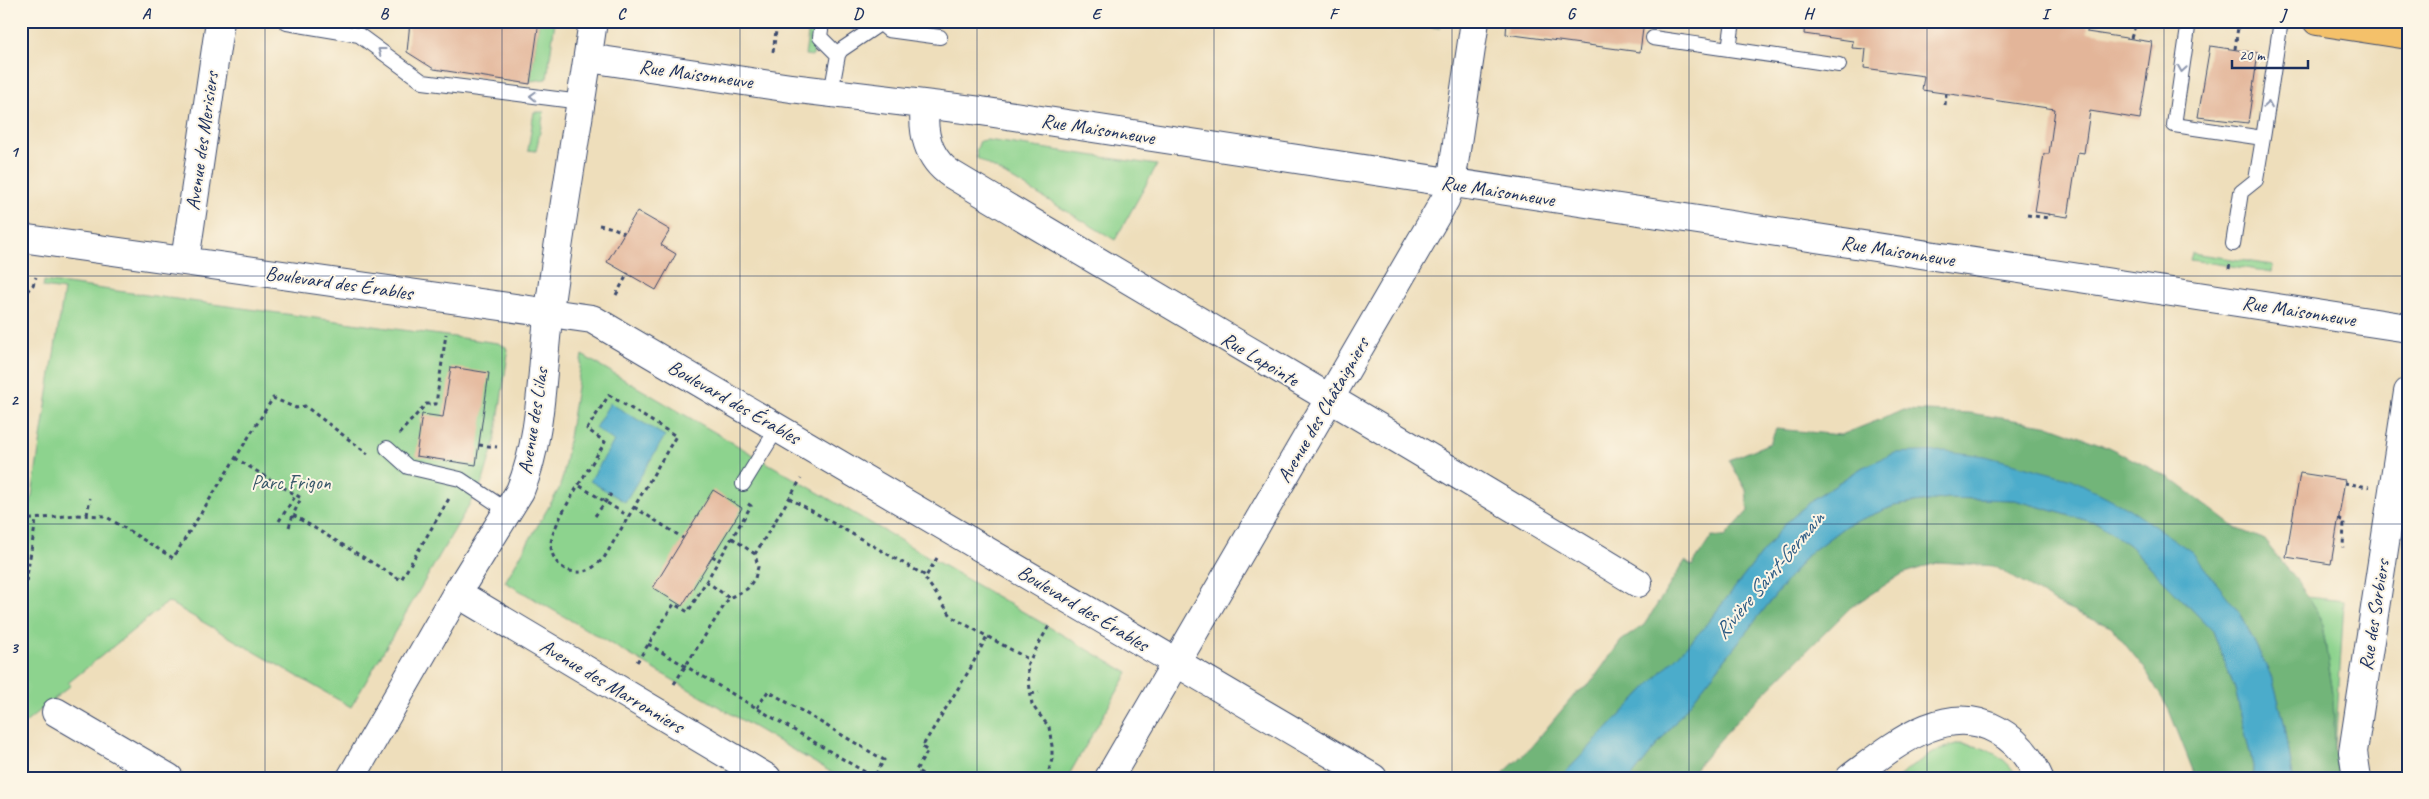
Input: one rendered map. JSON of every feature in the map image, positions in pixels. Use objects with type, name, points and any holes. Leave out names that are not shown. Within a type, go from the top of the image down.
[{"type":"main road","points":[[2317,21],[2408,35]]},
{"type":"street","name":"Avenue des Merisiers","points":[[186,261],[220,21]]},
{"type":"street","name":"Avenue des Lilas","points":[[351,778],[457,593],[520,491],[532,454],[548,313],[593,21]]},
{"type":"street","name":"Avenue des Châtaigniers","points":[[1109,778],[1328,399],[1446,200],[1451,184],[1475,21]]},
{"type":"street","name":"Rue Maisonneuve","points":[[588,58],[831,93],[925,104],[2408,328]]},
{"type":"street","name":"Rue Lapointe","points":[[925,104],[924,134],[930,148],[947,172],[1328,399],[1364,417],[1638,583]]},
{"type":"street","name":"Boulevard des Érables","points":[[21,238],[592,319],[1373,778]]},
{"type":"street","name":"Rue des Sorbiers","points":[[2357,778],[2352,752],[2408,392]]},
{"type":"street","name":"Avenue des Marronniers","points":[[457,593],[767,778]]},
{"type":"street","points":[[56,712],[169,778]]},
{"type":"street","points":[[1850,778],[1908,738],[1928,728],[1948,720],[1969,720],[1989,726],[2005,734],[2021,748],[2033,764],[2039,778]]},
{"type":"lane","points":[[286,21],[287,24],[359,35],[423,82],[581,102]]},
{"type":"lane","points":[[1729,49],[1733,21]]},
{"type":"lane","points":[[2189,21],[2174,125],[2263,138]]},
{"type":"lane","points":[[2233,244],[2241,192],[2256,180],[2281,21]]},
{"type":"lane","points":[[822,22],[820,37],[838,55]]},
{"type":"lane","points":[[831,93],[838,55],[841,50],[883,22],[888,30],[940,37]]},
{"type":"lane","points":[[1653,38],[1839,64]]},
{"type":"lane","points":[[743,484],[778,427]]},
{"type":"lane","points":[[387,448],[408,467],[460,479],[508,511]]},
{"type":"path","points":[[2132,38],[2136,26]]},
{"type":"path","points":[[2235,50],[2238,27]]},
{"type":"path","points":[[773,52],[776,31]]},
{"type":"path","points":[[1944,105],[1946,94]]},
{"type":"path","points":[[2027,215],[2048,218],[2049,214]]},
{"type":"path","points":[[599,225],[614,228],[624,233]]},
{"type":"path","points":[[616,295],[628,273]]},
{"type":"path","points":[[21,297],[33,286],[36,277]]},
{"type":"path","points":[[21,520],[87,515],[105,516],[173,558],[273,398],[296,408],[305,406],[368,454],[387,448],[426,404],[436,404],[446,334]]},
{"type":"path","points":[[609,395],[676,436],[634,507],[604,558],[595,567],[587,572],[579,573],[567,570],[558,564],[553,556],[550,545],[554,532],[605,442],[587,429],[609,395]]},
{"type":"path","points":[[479,445],[497,447]]},
{"type":"path","points":[[235,458],[301,498],[289,527]]},
{"type":"path","points":[[293,515],[401,580],[460,479]]},
{"type":"path","points":[[755,554],[801,479]]},
{"type":"path","points":[[580,486],[628,516]]},
{"type":"path","points":[[279,521],[296,494]]},
{"type":"path","points":[[596,516],[611,494]]},
{"type":"path","points":[[87,515],[90,498]]},
{"type":"path","points":[[788,498],[926,576]]},
{"type":"path","points":[[637,662],[674,604],[688,612],[751,506]]},
{"type":"path","points":[[634,507],[683,538]]},
{"type":"path","points":[[2338,518],[2344,522],[2346,527],[2343,548]]},
{"type":"path","points":[[21,614],[36,520]]},
{"type":"path","points":[[674,684],[729,598],[747,589],[755,578],[758,567],[755,554],[732,538]]},
{"type":"path","points":[[712,556],[718,560]]},
{"type":"path","points":[[937,558],[925,578],[952,617],[1030,660]]},
{"type":"path","points":[[706,582],[729,598]]},
{"type":"path","points":[[1046,778],[1052,759],[1049,727],[1032,705],[1027,665],[1050,624]]},
{"type":"path","points":[[929,778],[916,770],[928,751],[922,747],[970,669],[987,636]]},
{"type":"path","points":[[648,644],[874,777],[884,760],[768,691],[757,708]]},
{"type":"path","points":[[1030,694],[1039,692]]},
{"type":"green space","points":[[539,21],[555,21],[547,79],[530,81]]},
{"type":"green space","points":[[810,21],[819,22],[813,56],[805,55]]},
{"type":"green space","points":[[1391,21],[1440,21],[1439,28]]},
{"type":"green space","points":[[534,112],[544,112],[536,151],[528,150]]},
{"type":"green space","points":[[987,140],[1157,165],[1115,240],[977,158],[976,151],[980,141]]},
{"type":"green space","points":[[2192,253],[2273,265],[2272,272],[2190,260]]},
{"type":"green space","name":"Parc Frigon","points":[[44,281],[498,343],[506,347],[508,354],[495,440],[483,481],[351,707],[168,602],[68,683],[71,685],[24,724],[21,722],[21,566],[64,290],[43,287]]},
{"type":"green space","points":[[582,355],[1128,673],[1067,778],[841,778],[505,582],[559,489],[563,476]]},
{"type":"green space","points":[[1904,410],[1970,413],[2051,426],[2108,447],[2170,478],[2237,529],[2263,539],[2298,582],[2321,618],[2333,693],[2335,750],[2342,778],[2293,778],[2285,726],[2273,680],[2240,613],[2128,508],[1863,467],[1813,499],[1783,526],[1701,631],[1560,778],[1498,778],[1531,747],[1576,693],[1589,685],[1621,641],[1644,625],[1685,561],[1692,566],[1712,536],[1725,537],[1748,511],[1746,490],[1729,460],[1770,443],[1776,429],[1841,435]]},
{"type":"green space","points":[[1947,498],[2015,500],[2099,524],[2129,545],[2213,631],[2235,689],[2253,766],[2253,778],[2196,778],[2169,710],[2145,669],[2111,627],[2065,608],[1994,566],[1939,562],[1902,574],[1851,607],[1739,718],[1687,778],[1631,778],[1807,555],[1847,525],[1894,506]]},
{"type":"green space","points":[[2307,597],[2344,601],[2335,750],[2333,693],[2321,618]]},
{"type":"green space","points":[[1956,744],[1983,748],[1992,752],[2013,770],[2018,778],[1897,778],[1932,753]]},
{"type":"water","points":[[610,403],[665,436],[625,502],[590,481],[614,441],[595,428]]},
{"type":"water","name":"Rivière Saint-Germain","points":[[1946,451],[1985,456],[2072,479],[2128,508],[2192,552],[2240,613],[2273,680],[2285,726],[2293,778],[2253,778],[2253,766],[2235,689],[2213,631],[2129,545],[2099,524],[2015,500],[1947,498],[1894,506],[1847,525],[1807,555],[1631,778],[1560,778],[1701,631],[1783,526],[1813,499],[1863,467],[1895,453]]},
{"type":"building","points":[[425,21],[539,21],[530,84],[434,69],[407,52],[410,22],[424,25]]},
{"type":"building","points":[[1507,21],[1644,21],[1640,52],[1506,34]]},
{"type":"building","points":[[1805,21],[2080,21],[2080,24],[2088,26],[2087,32],[2152,42],[2140,119],[2090,111],[2084,153],[2078,152],[2068,217],[2035,212],[2044,154],[2049,154],[2055,109],[1922,90],[1924,76],[1864,68],[1866,49],[1852,48],[1853,41],[1804,34]]},
{"type":"building","points":[[2210,46],[2258,53],[2248,123],[2198,117]]},
{"type":"building","points":[[637,211],[670,230],[661,245],[676,254],[656,290],[607,262]]},
{"type":"building","points":[[451,367],[489,373],[476,465],[416,456],[422,414],[443,417]]},
{"type":"building","points":[[2300,473],[2345,480],[2331,564],[2286,557]]},
{"type":"building","points":[[713,490],[742,508],[682,606],[653,588]]}]
